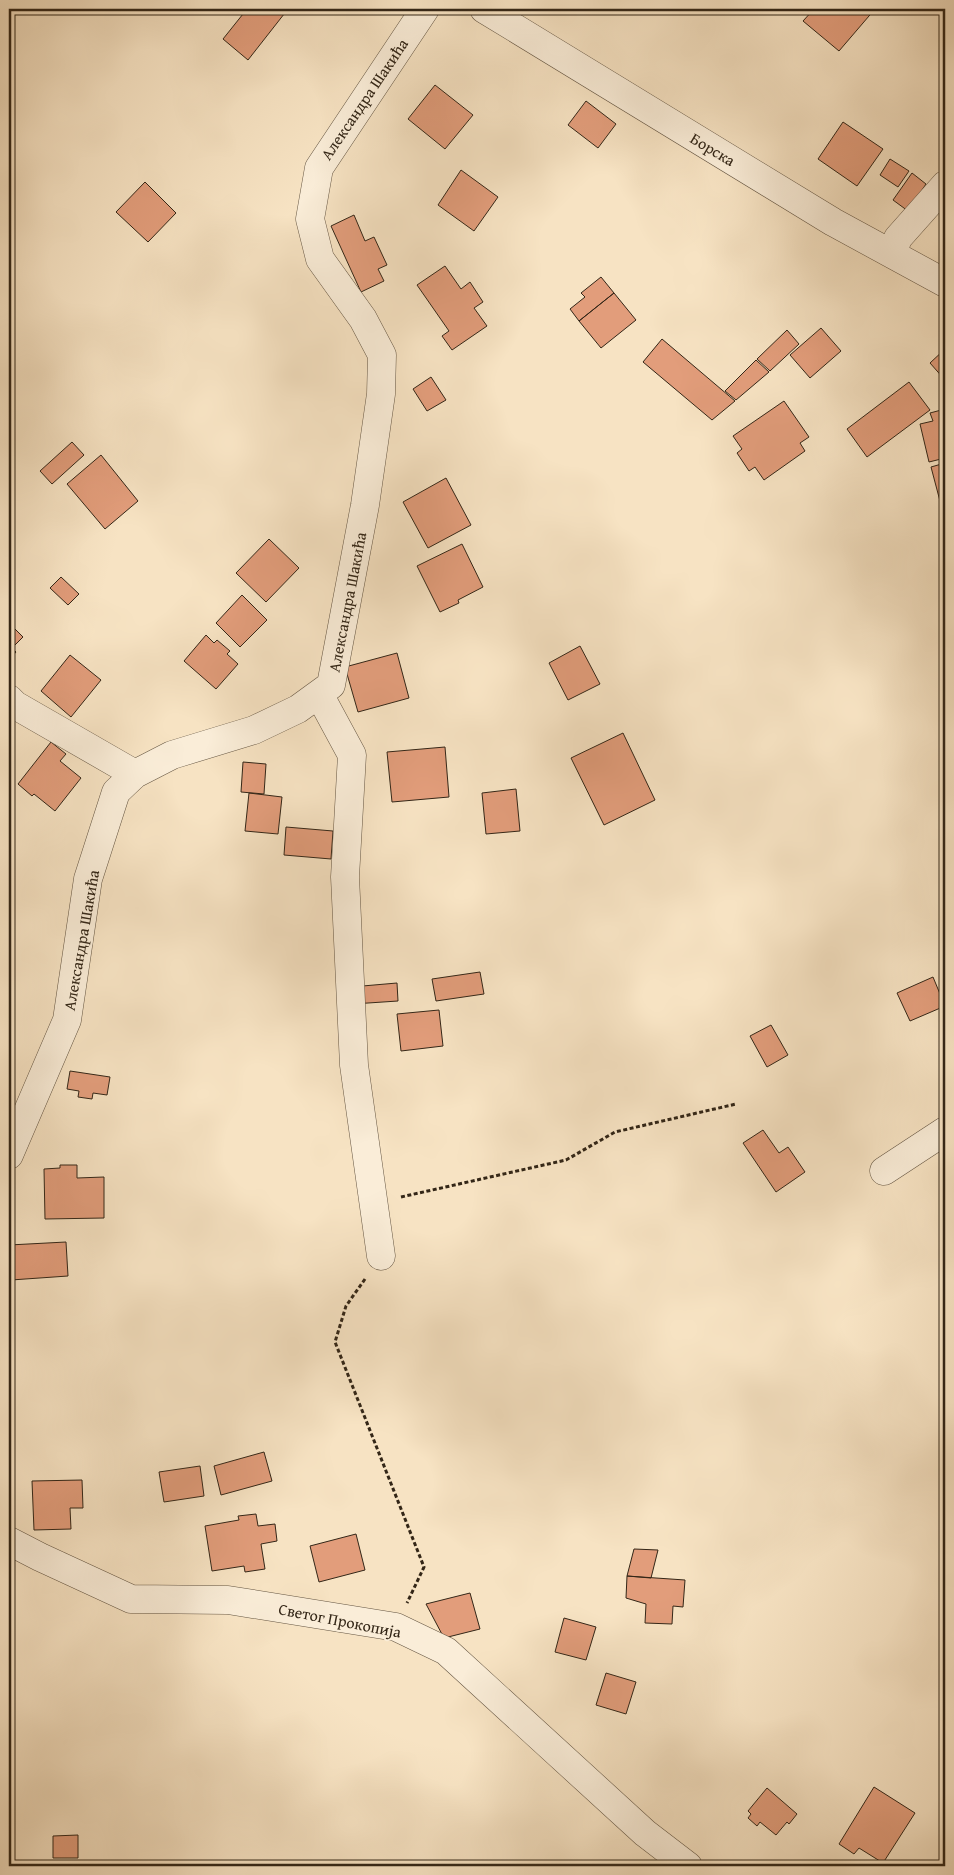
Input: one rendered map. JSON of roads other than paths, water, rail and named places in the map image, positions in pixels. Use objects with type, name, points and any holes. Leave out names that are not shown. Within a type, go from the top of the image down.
[{"type":"street","name":"Александра Шакића","points":[[9,1155],[67,1020],[88,879],[116,792],[135,774],[172,755],[254,730],[298,710],[331,685],[365,505],[381,394],[382,355],[363,319],[320,259],[310,219],[318,168],[425,9]]},
{"type":"street","name":"Борска","points":[[484,9],[825,217],[945,282]]},
{"type":"street","points":[[892,254],[898,238],[945,185]]},
{"type":"street","points":[[319,694],[352,755],[345,877],[354,1065],[381,1256]]},
{"type":"street","points":[[9,699],[15,705],[135,774]]},
{"type":"street","points":[[884,1170],[945,1131]]},
{"type":"street","name":"Светог Прокопија","points":[[9,1541],[131,1599],[228,1600],[396,1627],[446,1651],[645,1833],[688,1866]]}]
